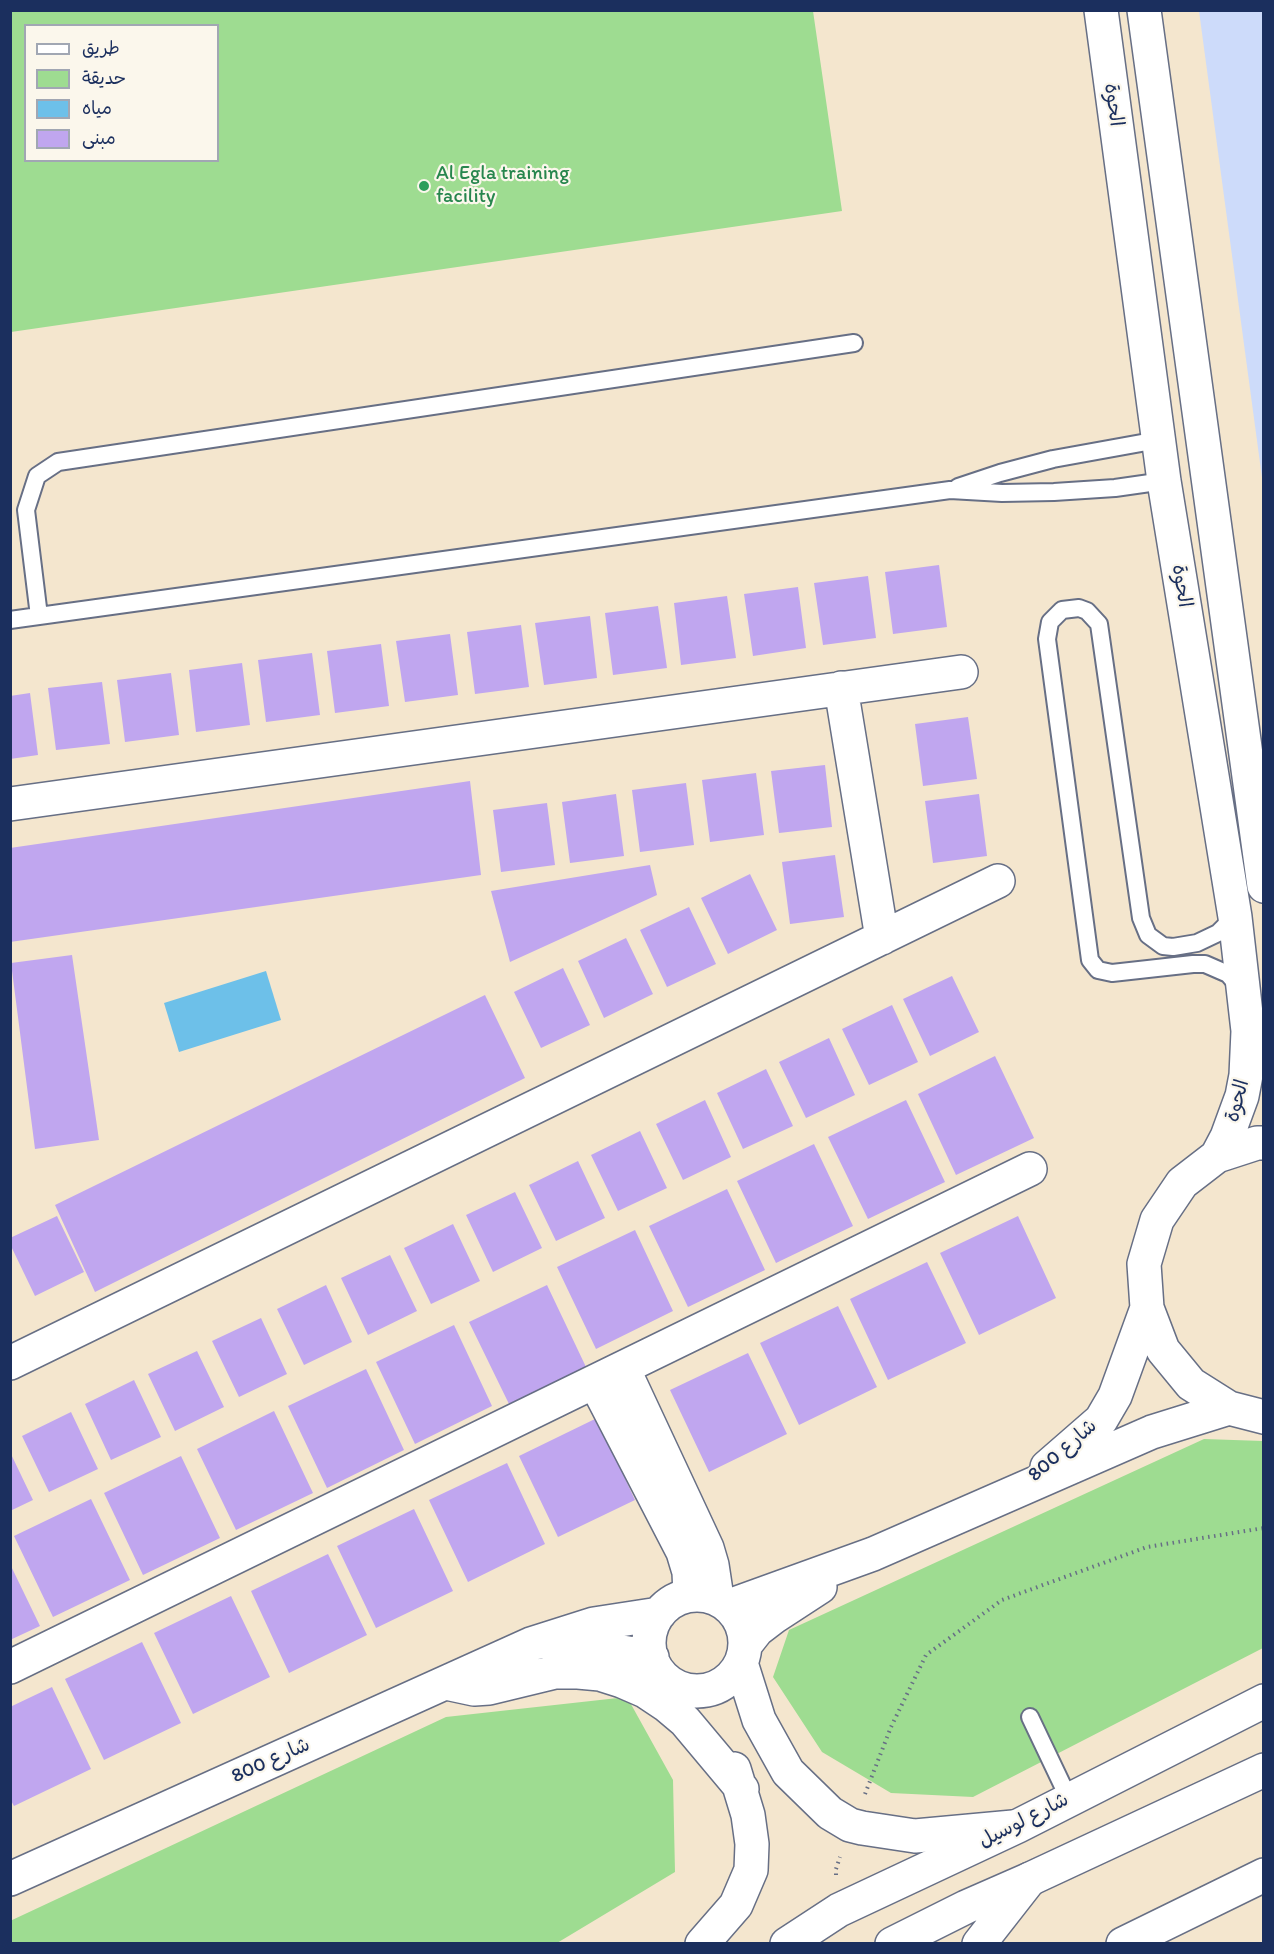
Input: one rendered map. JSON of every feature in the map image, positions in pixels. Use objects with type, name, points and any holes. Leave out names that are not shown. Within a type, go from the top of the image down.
[{"type":"main road","name":"الحوة","points":[[1101,10],[1164,482],[1235,917],[1248,1031],[1246,1075],[1236,1117],[1217,1156]]},
{"type":"main road","name":"الحوة","points":[[1144,10],[1263,886]]},
{"type":"main road","points":[[1158,440],[1202,434]]},
{"type":"main road","points":[[1164,482],[1208,476]]},
{"type":"main road","points":[[10,804],[962,672]]},
{"type":"main road","points":[[841,688],[882,938]]},
{"type":"main road","points":[[10,1363],[998,881]]},
{"type":"main road","points":[[1263,1143],[1217,1156],[1182,1183],[1157,1220],[1144,1263],[1147,1308],[1163,1350],[1191,1384],[1229,1408],[1263,1417]]},
{"type":"main road","points":[[10,1667],[1030,1169]]},
{"type":"main road","name":"شارع 800","points":[[1016,1492],[1079,1441],[1101,1420],[1115,1396],[1147,1308]]},
{"type":"main road","points":[[609,1375],[707,1548],[712,1565],[712,1600]]},
{"type":"main road","name":"شارع 800","points":[[712,1600],[873,1554],[1152,1432],[1229,1408]]},
{"type":"main road","name":"شارع 800","points":[[743,1653],[757,1630],[774,1617],[873,1554]]},
{"type":"main road","points":[[743,1653],[724,1683],[712,1689],[686,1690],[674,1685],[656,1668],[652,1657],[650,1634],[659,1614],[673,1601],[712,1600],[738,1617],[744,1630],[743,1653],[759,1720],[788,1772],[830,1813],[850,1825],[915,1836],[1018,1826]]},
{"type":"main road","name":"شارع 800","points":[[10,1879],[531,1644],[594,1624],[659,1614]]},
{"type":"main road","name":"شارع 800","points":[[531,1644],[591,1647],[652,1657]]},
{"type":"main road","points":[[445,1683],[474,1689],[489,1688],[555,1672],[600,1674],[622,1681],[652,1696],[685,1721],[742,1789]]},
{"type":"main road","points":[[699,1691],[730,1757],[742,1789],[752,1844],[751,1870],[736,1905],[702,1944]]},
{"type":"main road","name":"شارع لوسيل","points":[[787,1944],[839,1910],[1018,1826],[1263,1701]]},
{"type":"main road","points":[[892,1944],[966,1907],[1263,1770]]},
{"type":"main road","points":[[1123,1944],[1263,1875]]},
{"type":"main road","points":[[979,1944],[1030,1879]]},
{"type":"lane","points":[[39,616],[26,510],[37,476],[58,462],[854,343]]},
{"type":"lane","points":[[10,620],[950,490],[1000,473],[1053,459],[1158,440]]},
{"type":"lane","points":[[950,490],[1002,493],[1054,492],[1164,482]]},
{"type":"lane","points":[[1235,917],[1218,933],[1197,943],[1173,947],[1163,946],[1148,935],[1141,918],[1099,624],[1087,611],[1079,608],[1062,610],[1050,622],[1047,639],[1090,960],[1098,970],[1112,974],[1205,964],[1228,974],[1244,994]]},
{"type":"lane","points":[[1030,1717],[1069,1799]]},
{"type":"path","points":[[850,1825],[891,1727],[926,1655],[1002,1600],[1147,1547],[1263,1528]]},
{"type":"shaded area","points":[[1199,11],[1263,11],[1263,485]]},
{"type":"green space","name":"Al Egla training facility","points":[[10,11],[813,11],[842,211],[11,332]]},
{"type":"green space","points":[[1204,1439],[1263,1441],[1263,1648],[973,1797],[891,1793],[822,1752],[773,1677],[789,1630]]},
{"type":"green space","points":[[627,1697],[673,1780],[675,1872],[557,1943],[11,1944],[10,1921],[446,1717]]},
{"type":"water","points":[[266,971],[281,1020],[179,1052],[164,1003]]},
{"type":"building","points":[[939,565],[947,627],[893,634],[885,572]]},
{"type":"building","points":[[868,576],[876,638],[823,645],[814,583]]},
{"type":"building","points":[[798,587],[806,648],[753,656],[744,594]]},
{"type":"building","points":[[727,596],[736,658],[681,665],[674,603]]},
{"type":"building","points":[[658,606],[667,668],[613,675],[605,613]]},
{"type":"building","points":[[590,616],[597,678],[544,685],[535,623]]},
{"type":"building","points":[[521,625],[529,687],[475,694],[467,632]]},
{"type":"building","points":[[450,634],[458,695],[405,702],[396,641]]},
{"type":"building","points":[[381,644],[389,706],[335,713],[327,651]]},
{"type":"building","points":[[312,653],[320,715],[266,722],[258,660]]},
{"type":"building","points":[[242,663],[250,725],[196,732],[189,670]]},
{"type":"building","points":[[171,673],[179,735],[125,742],[117,680]]},
{"type":"building","points":[[102,682],[110,744],[56,750],[48,688]]},
{"type":"building","points":[[30,693],[38,755],[10,759],[10,696]]},
{"type":"building","points":[[968,717],[977,779],[923,786],[915,724]]},
{"type":"building","points":[[825,765],[832,827],[779,833],[771,771]]},
{"type":"building","points":[[756,773],[764,835],[710,842],[702,780]]},
{"type":"building","points":[[470,781],[481,875],[10,942],[10,848]]},
{"type":"building","points":[[686,783],[694,845],[640,852],[632,790]]},
{"type":"building","points":[[616,794],[624,856],[570,863],[562,802]]},
{"type":"building","points":[[979,794],[987,856],[933,863],[925,801]]},
{"type":"building","points":[[547,803],[555,865],[501,872],[493,810]]},
{"type":"building","points":[[835,855],[844,917],[790,924],[782,862]]},
{"type":"building","points":[[650,865],[657,895],[510,962],[491,891]]},
{"type":"building","points":[[750,874],[777,930],[728,954],[701,898]]},
{"type":"building","points":[[689,907],[716,964],[667,987],[640,930]]},
{"type":"building","points":[[626,938],[653,994],[604,1018],[578,961]]},
{"type":"building","points":[[72,955],[99,1140],[35,1149],[11,963]]},
{"type":"building","points":[[563,968],[590,1025],[541,1048],[514,992]]},
{"type":"building","points":[[952,976],[979,1032],[930,1056],[903,999]]},
{"type":"building","points":[[485,995],[525,1078],[95,1292],[55,1205]]},
{"type":"building","points":[[892,1005],[918,1062],[869,1085],[842,1029]]},
{"type":"building","points":[[829,1038],[855,1095],[806,1118],[779,1062]]},
{"type":"building","points":[[995,1056],[1034,1138],[956,1175],[918,1094]]},
{"type":"building","points":[[766,1069],[793,1126],[743,1149],[717,1093]]},
{"type":"building","points":[[705,1100],[731,1157],[683,1180],[656,1124]]},
{"type":"building","points":[[906,1100],[945,1182],[868,1219],[828,1137]]},
{"type":"building","points":[[640,1131],[667,1188],[618,1211],[591,1155]]},
{"type":"building","points":[[814,1144],[853,1226],[776,1263],[737,1181]]},
{"type":"building","points":[[578,1161],[605,1218],[556,1241],[529,1185]]},
{"type":"building","points":[[727,1189],[765,1270],[688,1307],[649,1226]]},
{"type":"building","points":[[515,1192],[542,1248],[493,1272],[466,1215]]},
{"type":"building","points":[[57,1216],[84,1272],[35,1296],[10,1244],[10,1238]]},
{"type":"building","points":[[1018,1216],[1056,1298],[979,1335],[940,1253]]},
{"type":"building","points":[[453,1224],[480,1281],[431,1304],[404,1248]]},
{"type":"building","points":[[635,1230],[673,1311],[596,1349],[557,1267]]},
{"type":"building","points":[[390,1255],[417,1311],[368,1335],[341,1278]]},
{"type":"building","points":[[927,1262],[966,1343],[888,1380],[850,1299]]},
{"type":"building","points":[[326,1285],[352,1342],[304,1365],[277,1309]]},
{"type":"building","points":[[547,1285],[586,1367],[509,1404],[469,1322]]},
{"type":"building","points":[[838,1306],[877,1387],[799,1425],[760,1343]]},
{"type":"building","points":[[261,1318],[287,1374],[239,1397],[212,1341]]},
{"type":"building","points":[[454,1325],[492,1406],[415,1444],[376,1362]]},
{"type":"building","points":[[197,1351],[224,1407],[175,1431],[148,1374]]},
{"type":"building","points":[[748,1353],[787,1434],[709,1472],[670,1390]]},
{"type":"building","points":[[366,1369],[404,1450],[327,1488],[288,1406]]},
{"type":"building","points":[[134,1380],[161,1437],[111,1460],[85,1404]]},
{"type":"building","points":[[274,1411],[313,1493],[236,1530],[197,1449]]},
{"type":"building","points":[[71,1412],[98,1469],[49,1492],[22,1436]]},
{"type":"building","points":[[597,1418],[635,1500],[558,1537],[519,1456]]},
{"type":"building","points":[[10,1452],[33,1500],[10,1511]]},
{"type":"building","points":[[181,1456],[220,1538],[143,1575],[104,1493]]},
{"type":"building","points":[[507,1463],[545,1544],[468,1582],[429,1500]]},
{"type":"building","points":[[91,1499],[130,1580],[53,1617],[14,1536]]},
{"type":"building","points":[[414,1509],[453,1591],[376,1628],[337,1546]]},
{"type":"building","points":[[328,1554],[367,1635],[289,1673],[251,1591]]},
{"type":"building","points":[[10,1564],[40,1626],[10,1640]]},
{"type":"building","points":[[231,1596],[270,1677],[193,1714],[154,1633]]},
{"type":"building","points":[[142,1642],[181,1723],[104,1760],[65,1679]]},
{"type":"building","points":[[52,1687],[91,1769],[14,1806],[10,1799],[10,1707]]},
{"type":"place","name":"Al Egla training facility","points":[[424,186]]}]
